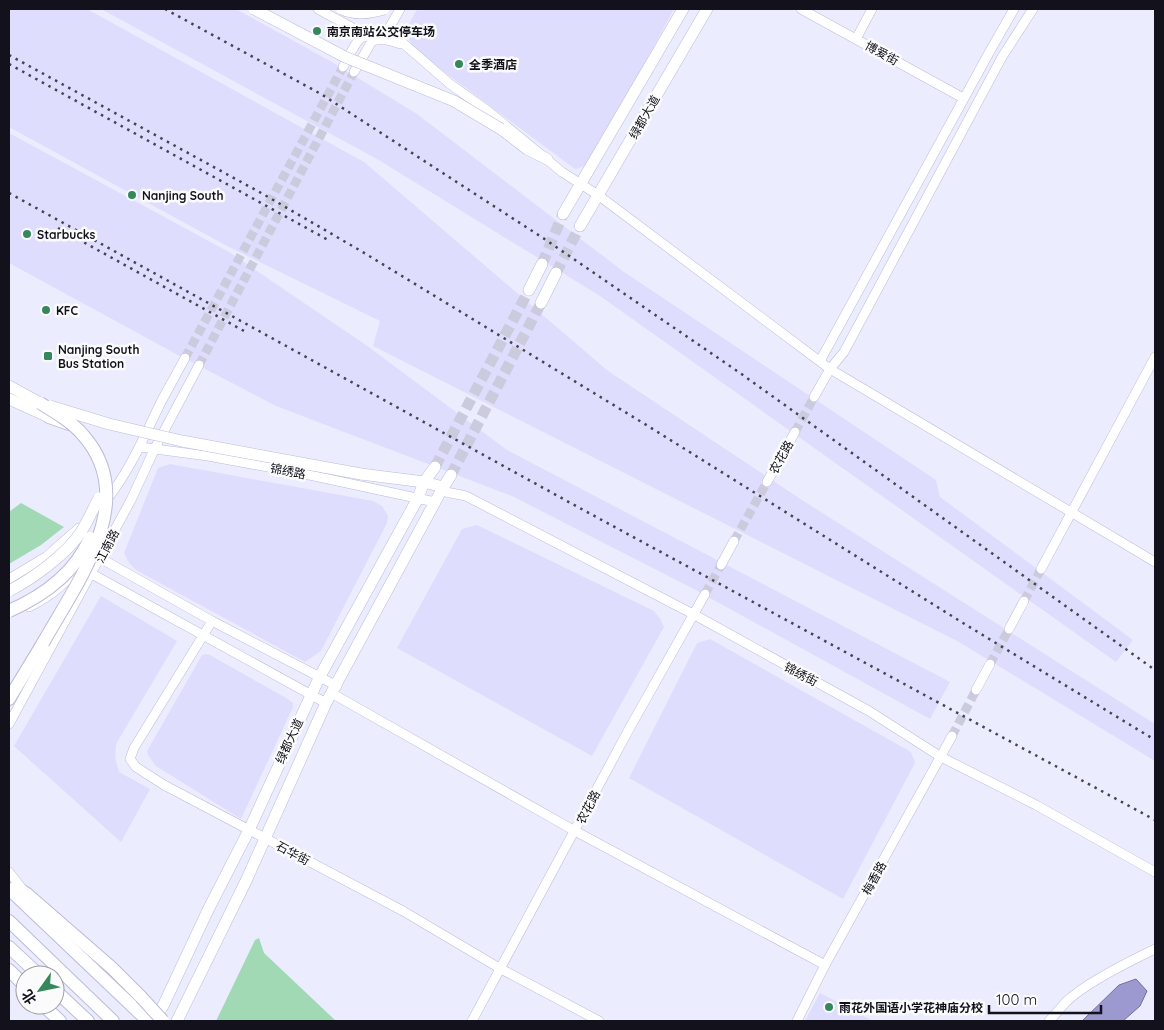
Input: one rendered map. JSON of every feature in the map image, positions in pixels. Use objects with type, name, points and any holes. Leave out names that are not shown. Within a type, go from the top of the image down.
[{"type":"highway","points":[[9,699],[88,562],[102,530],[108,496],[107,482],[96,453],[82,434],[71,424],[40,403]]},
{"type":"highway","points":[[49,417],[71,424]]},
{"type":"highway","points":[[49,417],[70,431],[90,454],[99,492]]},
{"type":"highway","points":[[9,611],[41,594],[61,578],[79,559],[93,532],[98,516],[99,492],[96,453]]},
{"type":"highway","points":[[9,881],[27,894],[112,968],[163,1021]]},
{"type":"highway","points":[[9,889],[148,1021]]},
{"type":"highway","points":[[9,921],[113,1021]]},
{"type":"highway","points":[[9,947],[28,965]]},
{"type":"highway","points":[[65,999],[88,1021]]},
{"type":"main road","points":[[254,9],[346,57],[454,101],[500,129],[527,149],[547,159]]},
{"type":"main road","points":[[342,9],[350,13],[374,12],[384,9]]},
{"type":"main road","name":"绿都大道","points":[[563,214],[683,9]]},
{"type":"main road","name":"绿都大道","points":[[580,226],[707,9]]},
{"type":"main road","points":[[529,290],[542,264]]},
{"type":"main road","points":[[541,303],[556,273]]},
{"type":"main road","points":[[9,386],[40,403],[110,424],[182,441],[361,474],[424,482],[442,489]]},
{"type":"main road","points":[[9,399],[49,417]]},
{"type":"main road","name":"绿都大道","points":[[154,1021],[249,830],[319,678],[418,498],[424,482],[436,467]]},
{"type":"main road","name":"绿都大道","points":[[177,1021],[246,881],[332,694],[451,474]]},
{"type":"main road","points":[[9,591],[26,582],[69,547],[81,533],[99,492]]},
{"type":"street","points":[[318,9],[351,27],[360,36],[372,41],[387,36],[400,9]]},
{"type":"street","points":[[351,27],[361,9]]},
{"type":"street","name":"博爱街","points":[[801,9],[963,98]]},
{"type":"street","points":[[856,39],[872,9]]},
{"type":"street","points":[[820,362],[963,98],[1014,9]]},
{"type":"street","points":[[814,397],[830,369],[844,352],[1002,57],[1032,9]]},
{"type":"street","points":[[343,67],[360,36],[371,31],[387,36],[412,50],[450,84],[488,111],[580,185],[598,195],[830,369],[1155,562]]},
{"type":"street","points":[[354,72],[372,41]]},
{"type":"street","points":[[1041,569],[1155,357]]},
{"type":"street","points":[[9,579],[40,561],[64,543],[104,504],[118,486],[140,447],[161,402],[185,358]]},
{"type":"street","name":"江南路","points":[[9,724],[92,574],[199,365]]},
{"type":"street","name":"农花路","points":[[767,482],[795,432]]},
{"type":"street","name":"锦绣路","points":[[140,447],[208,456],[286,470],[435,502]]},
{"type":"street","name":"锦绣街","points":[[442,489],[466,496],[693,614],[774,660],[869,710],[941,757],[1036,805],[1155,872]]},
{"type":"street","points":[[9,616],[50,597],[72,577],[86,556],[131,500]]},
{"type":"street","points":[[721,565],[734,541]]},
{"type":"street","points":[[100,558],[319,678],[332,694],[575,830],[825,965]]},
{"type":"street","points":[[92,574],[311,694],[332,694]]},
{"type":"street","name":"农花路","points":[[472,1021],[705,594]]},
{"type":"street","points":[[1009,629],[1024,601]]},
{"type":"street","name":"石华街","points":[[212,621],[134,748],[130,759],[136,767],[164,785],[403,911],[500,969],[599,1021]]},
{"type":"street","points":[[976,690],[990,664]]},
{"type":"street","name":"梅香路","points":[[797,1021],[825,965],[952,736]]},
{"type":"street","points":[[9,872],[27,894]]},
{"type":"street","points":[[1049,1021],[1068,1000],[1090,985],[1155,949]]},
{"type":"shaded area","points":[[9,9],[87,9],[364,162],[608,371],[802,500],[1155,724],[1155,761],[959,642],[373,346],[380,321],[227,246],[9,127]]},
{"type":"shaded area","points":[[101,9],[236,9],[330,61],[417,114],[624,272],[936,480],[940,497],[1133,640],[1116,662],[600,296],[377,159]]},
{"type":"shaded area","points":[[417,9],[674,9],[590,165],[575,169],[412,48],[407,28]]},
{"type":"shaded area","points":[[9,133],[229,252],[366,345],[507,450],[950,682],[930,719],[690,587],[512,496],[276,406],[9,263]]},
{"type":"shaded area","points":[[170,464],[373,501],[382,506],[388,516],[387,523],[321,651],[305,662],[136,570],[129,563],[124,553],[158,468]]},
{"type":"shaded area","points":[[477,525],[654,611],[661,620],[664,627],[592,756],[397,648],[462,529]]},
{"type":"shaded area","points":[[101,596],[177,641],[116,744],[115,758],[119,772],[150,789],[121,842],[14,746]]},
{"type":"shaded area","points":[[710,639],[911,752],[915,763],[843,899],[629,778],[697,643]]},
{"type":"shaded area","points":[[208,654],[293,703],[293,707],[241,819],[156,766],[147,751],[202,655]]},
{"type":"shaded area","points":[[1136,979],[1147,991],[1140,1006],[1123,1021],[1082,1021],[1119,985]]},
{"type":"shaded area","name":"雨花外国语小学花神庙分校","points":[[820,993],[873,1021],[805,1021]]},
{"type":"green space","points":[[21,503],[64,527],[41,545],[9,564],[9,512]]},
{"type":"green space","points":[[259,938],[264,953],[336,1021],[216,1021],[255,940]]},
{"type":"tunnel","points":[[185,358],[343,67]]},
{"type":"tunnel","points":[[199,365],[354,72]]},
{"type":"tunnel","points":[[542,264],[563,214]]},
{"type":"tunnel","points":[[556,273],[580,226]]},
{"type":"tunnel","points":[[435,467],[529,290]]},
{"type":"tunnel","points":[[451,475],[541,303]]},
{"type":"tunnel","points":[[795,432],[814,397]]},
{"type":"tunnel","points":[[734,541],[767,482]]},
{"type":"tunnel","points":[[705,594],[721,565]]},
{"type":"tunnel","points":[[1024,601],[1041,569]]},
{"type":"tunnel","points":[[990,664],[1009,629]]},
{"type":"tunnel","points":[[952,736],[976,690]]},
{"type":"railway","points":[[165,9],[321,94],[543,238],[740,373],[1155,670]]},
{"type":"railway","points":[[9,55],[263,194],[361,251],[1155,740]]},
{"type":"railway","points":[[9,64],[330,241]]},
{"type":"railway","points":[[9,193],[576,506],[1155,820]]},
{"type":"railway","points":[[58,228],[244,331]]},
{"type":"place","name":"南京南站公交停车场","points":[[317,31]]},
{"type":"place","name":"全季酒店","points":[[459,64]]},
{"type":"place","name":"Nanjing South","points":[[132,195]]},
{"type":"place","name":"Starbucks","points":[[27,234]]},
{"type":"place","name":"KFC","points":[[46,310]]},
{"type":"place","name":"Nanjing South Bus Station","points":[[48,356]]},
{"type":"place","name":"雨花外国语小学花神庙分校","points":[[829,1007]]}]
